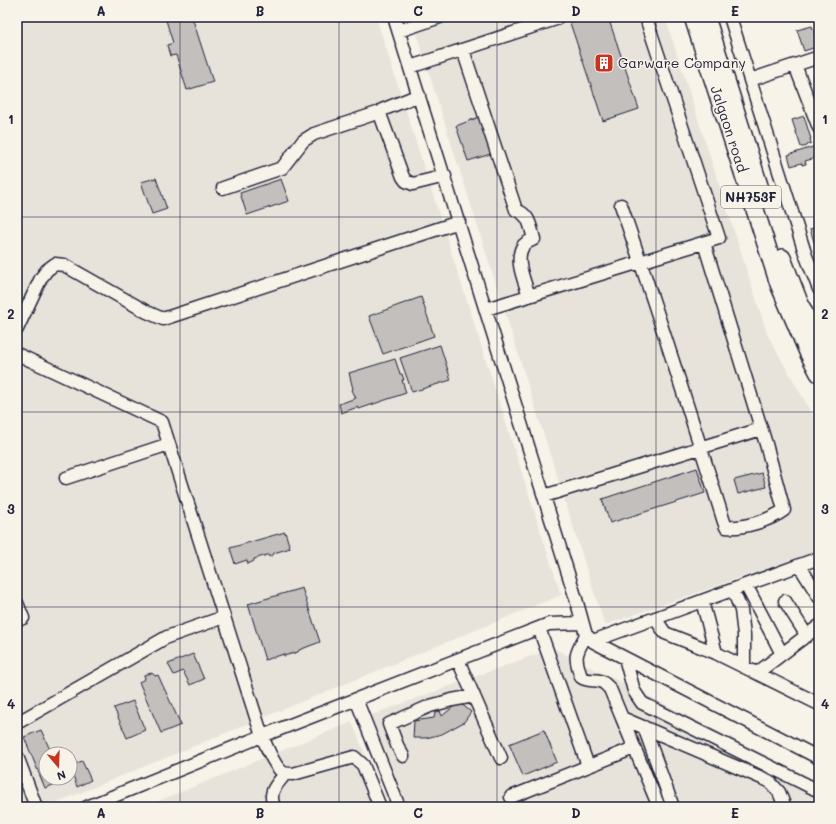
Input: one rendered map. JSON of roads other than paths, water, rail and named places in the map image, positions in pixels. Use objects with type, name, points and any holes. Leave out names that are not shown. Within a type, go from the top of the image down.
[{"type":"highway","name":"Jalgaon road","points":[[693,17],[779,284],[816,345]]},
{"type":"highway","name":"Jalgaon road","points":[[706,17],[780,253],[816,345],[819,373]]},
{"type":"street","points":[[394,17],[460,222],[576,599],[582,623],[589,638],[819,758]]},
{"type":"street","points":[[399,31],[440,17]]},
{"type":"street","points":[[730,17],[806,256],[819,289]]},
{"type":"street","points":[[410,68],[556,19]]},
{"type":"street","points":[[486,309],[719,238],[648,24]]},
{"type":"street","points":[[463,50],[516,210],[523,212],[527,216],[534,239],[524,245],[520,256],[521,269],[529,296]]},
{"type":"street","points":[[750,80],[819,57]]},
{"type":"street","points":[[795,65],[819,128]]},
{"type":"street","points":[[223,188],[282,168],[303,141],[314,134],[380,112],[419,95]]},
{"type":"street","points":[[380,112],[403,177],[406,181],[414,184],[445,176]]},
{"type":"street","points":[[621,205],[641,262],[724,522],[726,527],[734,528],[776,516],[784,510],[761,429],[704,243]]},
{"type":"street","points":[[17,329],[41,278],[47,270],[55,264],[64,265],[147,312],[163,319],[460,222]]},
{"type":"street","points":[[17,354],[162,422],[262,736],[279,770],[285,774],[293,774],[354,757],[363,765],[380,807]]},
{"type":"street","points":[[544,496],[761,429]]},
{"type":"street","points":[[66,478],[169,444]]},
{"type":"street","points":[[659,807],[610,689],[600,681],[583,679],[581,677],[576,657],[577,651],[589,638],[655,618],[819,558]]},
{"type":"street","points":[[799,565],[819,597]]},
{"type":"street","points":[[746,585],[782,654]]},
{"type":"street","points":[[733,590],[741,610],[744,635],[744,666]]},
{"type":"street","points":[[702,601],[716,653]]},
{"type":"street","points":[[785,601],[807,636]]},
{"type":"street","points":[[17,602],[23,618],[17,620]]},
{"type":"street","points":[[17,723],[167,637],[224,617]]},
{"type":"street","points":[[655,618],[665,633],[716,653],[819,704]]},
{"type":"street","points":[[87,807],[262,736],[549,624],[582,623]]},
{"type":"street","points":[[757,673],[819,626]]},
{"type":"street","points":[[539,628],[588,766]]},
{"type":"street","points":[[625,658],[634,692],[642,703],[819,791]]},
{"type":"street","points":[[458,660],[501,758]]},
{"type":"street","points":[[403,756],[389,724],[430,706],[474,696]]},
{"type":"street","points":[[356,699],[399,807]]},
{"type":"street","points":[[622,718],[644,726],[769,781],[779,792],[785,807]]},
{"type":"street","points":[[644,726],[673,807]]},
{"type":"street","points":[[511,797],[634,748]]},
{"type":"street","points":[[17,756],[36,807]]},
{"type":"street","points":[[274,807],[271,792],[285,774]]},
{"type":"place","name":"Garware Company","points":[[604,63]]}]
